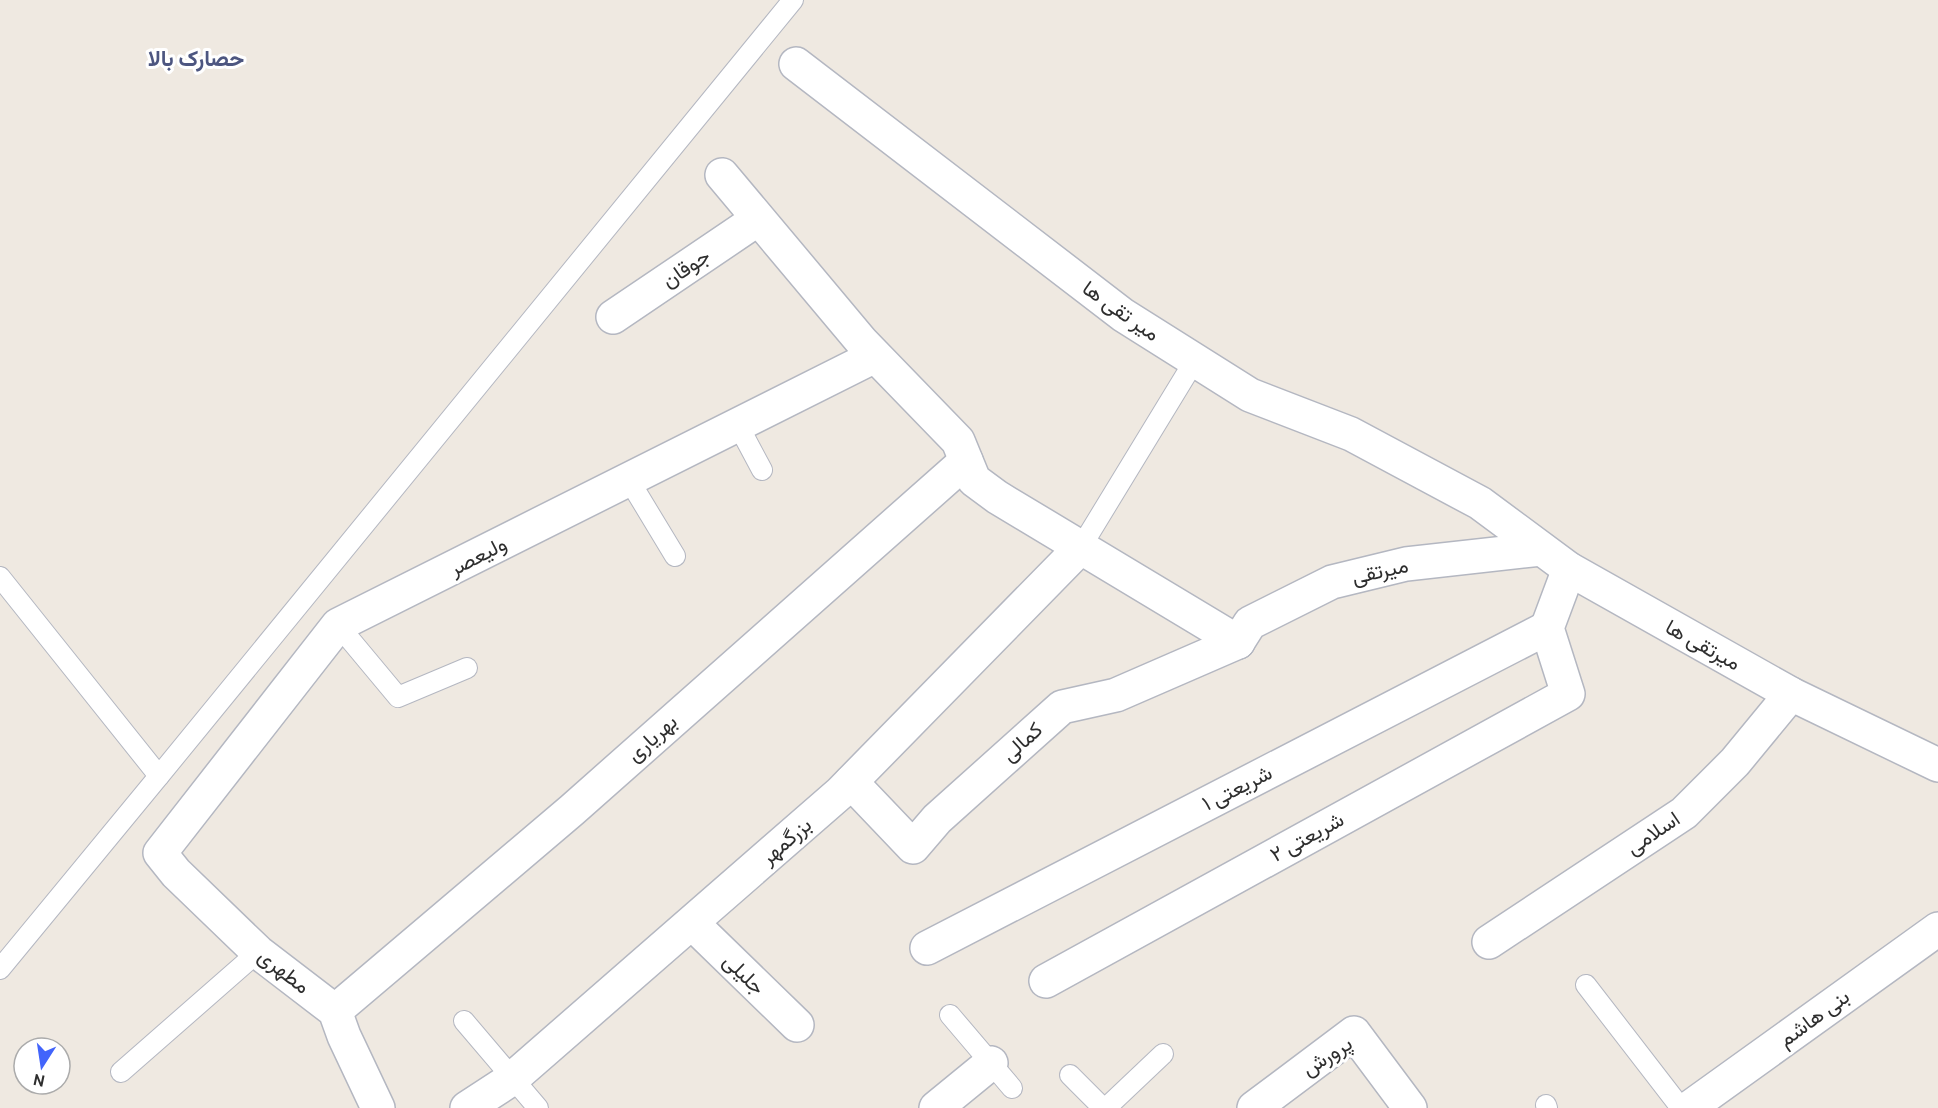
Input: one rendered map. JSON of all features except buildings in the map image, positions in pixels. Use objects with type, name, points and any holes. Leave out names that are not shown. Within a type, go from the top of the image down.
[{"type":"street","name":"میر تقی ها","points":[[796,64],[1123,315],[1250,395],[1351,434],[1480,502]]},
{"type":"street","points":[[722,175],[875,356],[958,441],[974,480],[997,497],[1238,642]]},
{"type":"street","name":"جوقان","points":[[613,317],[758,219]]},
{"type":"street","name":"ولیعصر","points":[[159,853],[338,625],[875,356]]},
{"type":"street","name":"بهریاری","points":[[335,1011],[572,810],[966,461]]},
{"type":"street","name":"میرتقی ها","points":[[1480,502],[1569,569],[1791,694],[1938,765]]},
{"type":"street","name":"بزرگمهر","points":[[467,1108],[513,1078],[851,782],[1082,547]]},
{"type":"street","name":"میرتقی","points":[[1238,642],[1250,623],[1332,582],[1406,564],[1541,549]]},
{"type":"street","points":[[1547,628],[1569,569]]},
{"type":"street","name":"شریعتی ۲","points":[[1047,981],[1568,694],[1547,628]]},
{"type":"street","name":"شریعتی ۱","points":[[927,948],[1547,628]]},
{"type":"street","name":"کمالی","points":[[851,782],[913,847],[937,819],[1062,707],[1116,695],[1238,642]]},
{"type":"street","name":"اسلامی","points":[[1489,942],[1684,813],[1735,762],[1791,694]]},
{"type":"street","name":"مطهری","points":[[159,853],[176,873],[258,952],[335,1011]]},
{"type":"street","name":"جلیلی","points":[[692,923],[797,1025]]},
{"type":"street","name":"بنی هاشم","points":[[1689,1108],[1938,929]]},
{"type":"street","points":[[335,1011],[344,1036],[378,1108]]},
{"type":"street","name":"پرورش","points":[[1254,1108],[1354,1033],[1410,1108]]},
{"type":"street","points":[[936,1108],[991,1063]]},
{"type":"lane","points":[[0,969],[793,0]]},
{"type":"lane","points":[[1082,547],[1195,360]]},
{"type":"lane","points":[[738,425],[762,470]]},
{"type":"lane","points":[[628,480],[675,556]]},
{"type":"lane","points":[[0,577],[159,776]]},
{"type":"lane","points":[[338,625],[399,697],[467,668]]},
{"type":"lane","points":[[121,1072],[258,952]]},
{"type":"lane","points":[[1586,985],[1681,1108]]},
{"type":"lane","points":[[950,1016],[1012,1088]]},
{"type":"lane","points":[[464,1021],[538,1108]]},
{"type":"lane","points":[[1070,1075],[1105,1108],[1163,1054]]},
{"type":"district","name":"حصارک بالا","points":[[196,58]]}]
